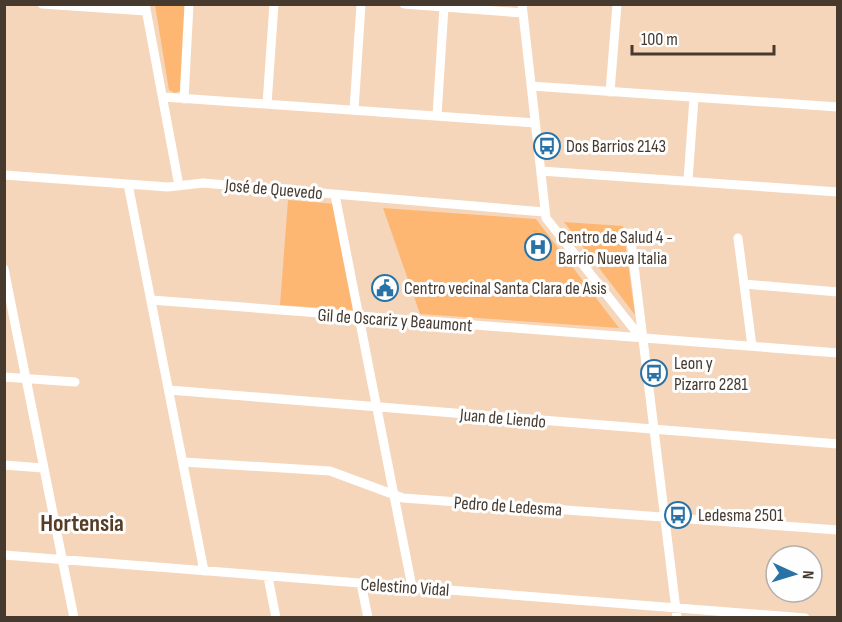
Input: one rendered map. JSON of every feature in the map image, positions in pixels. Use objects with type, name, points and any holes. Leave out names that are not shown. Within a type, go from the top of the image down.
[{"type":"street","points":[[42,4],[146,8],[179,186]]},
{"type":"street","points":[[184,99],[189,4]]},
{"type":"street","points":[[267,104],[274,4]]},
{"type":"street","points":[[354,110],[361,4]]},
{"type":"street","points":[[404,4],[523,9],[544,212],[548,222],[642,338]]},
{"type":"street","points":[[610,92],[617,4]]},
{"type":"street","points":[[437,115],[444,7]]},
{"type":"street","points":[[531,86],[837,107]]},
{"type":"street","points":[[164,97],[535,123]]},
{"type":"street","points":[[688,180],[694,98]]},
{"type":"street","points":[[541,171],[837,192]]},
{"type":"street","name":"José de Quevedo","points":[[4,175],[128,184],[179,186],[203,183],[544,212]]},
{"type":"street","points":[[128,184],[204,571]]},
{"type":"street","points":[[334,195],[412,587]]},
{"type":"street","points":[[630,233],[676,613]]},
{"type":"street","points":[[738,238],[752,346]]},
{"type":"street","points":[[4,269],[9,310],[27,379],[74,618]]},
{"type":"street","points":[[744,285],[837,292]]},
{"type":"street","name":"Gil de Oscariz y Beaumont","points":[[151,300],[359,318],[837,353]]},
{"type":"street","points":[[4,377],[75,382]]},
{"type":"street","name":"Juan de Liendo","points":[[169,390],[837,444]]},
{"type":"street","name":"Pedro de Ledesma","points":[[183,462],[330,471],[394,496],[837,530]]},
{"type":"street","points":[[4,465],[43,468]]},
{"type":"street","name":"Celestino Vidal","points":[[4,555],[412,587],[676,613],[805,618]]},
{"type":"street","points":[[268,577],[276,618]]},
{"type":"street","points":[[361,583],[368,618]]},
{"type":"shaded area","points":[[155,5],[187,5],[180,91],[175,93],[169,90]]},
{"type":"shaded area","points":[[288,200],[335,204],[354,310],[280,305]]},
{"type":"shaded area","points":[[383,208],[536,219],[619,328],[420,314]]},
{"type":"shaded area","points":[[564,222],[623,226],[635,315]]},
{"type":"place","name":"Dos Barrios 2143","points":[[547,146]]},
{"type":"place","name":"Centro de Salud 4 - Barrio Nueva Italia","points":[[538,247]]},
{"type":"place","name":"Centro vecinal Santa Clara de Asis","points":[[385,288]]},
{"type":"place","name":"Leon y Pizarro 2281","points":[[654,373]]},
{"type":"place","name":"Ledesma 2501","points":[[678,515]]},
{"type":"district","name":"Hortensia","points":[[82,523]]}]
